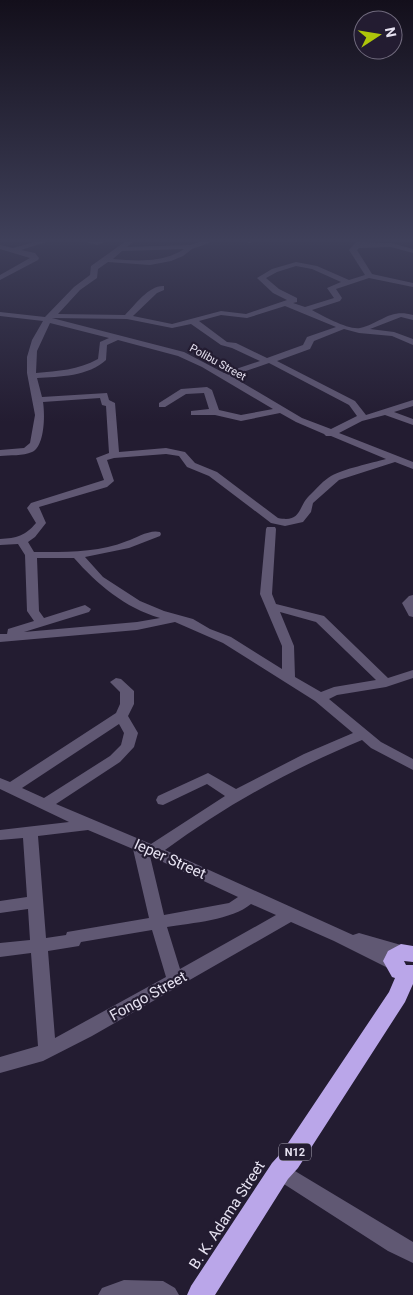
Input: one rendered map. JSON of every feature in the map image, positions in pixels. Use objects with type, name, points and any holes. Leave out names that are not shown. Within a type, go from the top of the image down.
[{"type":"highway","name":"B. K. Adama Street","points":[[200,1295],[280,1171],[290,1160],[398,996],[407,963]]},
{"type":"street","points":[[0,453],[33,448],[42,418],[31,364],[32,351],[38,334],[49,318],[66,301]]},
{"type":"street","points":[[128,317],[144,301]]},
{"type":"street","points":[[49,318],[128,317],[169,326],[220,314],[247,316],[290,301]]},
{"type":"street","points":[[305,310],[330,301]]},
{"type":"street","points":[[286,303],[343,327],[394,334],[413,342]]},
{"type":"street","name":"Polibu Street","points":[[0,314],[49,318],[83,330],[181,354],[205,365],[279,410],[329,434],[413,466]]},
{"type":"street","points":[[359,330],[401,314],[413,318]]},
{"type":"street","points":[[192,321],[206,328],[224,344],[233,345],[268,360],[352,404],[364,419]]},
{"type":"street","points":[[223,376],[300,350],[307,347],[310,339],[343,327]]},
{"type":"street","points":[[83,330],[83,334],[103,344]]},
{"type":"street","points":[[103,344],[116,338]]},
{"type":"street","points":[[33,376],[69,374],[95,364],[102,360],[103,344]]},
{"type":"street","points":[[162,405],[184,391],[207,390],[215,412]]},
{"type":"street","points":[[38,400],[104,395],[105,403],[110,403],[114,455]]},
{"type":"street","points":[[329,434],[363,417],[364,419],[413,403]]},
{"type":"street","points":[[194,412],[215,412],[241,418],[279,410]]},
{"type":"street","points":[[384,412],[413,422]]},
{"type":"street","points":[[0,542],[22,542],[34,533],[41,524],[33,506],[108,483],[109,479],[101,458],[114,455],[166,451],[182,454],[191,465],[213,474],[275,521],[285,524],[299,520],[306,512],[308,502],[330,480],[396,459]]},
{"type":"street","points":[[271,529],[266,594],[288,646],[289,678]]},
{"type":"street","points":[[31,555],[77,555],[125,546],[156,534]]},
{"type":"street","points":[[22,542],[31,555],[33,611],[41,622]]},
{"type":"street","points":[[77,555],[99,579],[136,604],[160,614],[177,618],[227,640],[320,698],[383,750],[393,753],[413,765]]},
{"type":"street","points":[[413,599],[408,603],[413,613]]},
{"type":"street","points":[[271,606],[320,619],[386,683]]},
{"type":"street","points":[[0,637],[41,622],[85,610]]},
{"type":"street","points":[[0,637],[137,626],[177,618]]},
{"type":"street","points":[[320,698],[334,691],[386,683],[412,676]]},
{"type":"street","points":[[6,785],[121,716],[127,704],[127,691],[116,682]]},
{"type":"street","points":[[46,804],[115,759],[127,747],[131,733],[121,716]]},
{"type":"street","points":[[175,980],[164,949],[158,923],[146,848],[175,834],[236,796],[323,750],[364,734]]},
{"type":"street","points":[[163,800],[208,778],[236,796]]},
{"type":"street","name":"Ieper Street","points":[[6,785],[89,825],[146,848],[290,915],[407,963]]},
{"type":"street","points":[[0,835],[89,825]]},
{"type":"street","points":[[30,832],[47,1050]]},
{"type":"street","points":[[0,950],[73,941],[73,937],[229,909],[238,906],[250,896]]},
{"type":"street","points":[[0,907],[35,902]]},
{"type":"street","name":"Fongo Street","points":[[0,1065],[47,1050],[86,1031],[290,915]]},
{"type":"street","points":[[280,1171],[395,1244],[413,1253]]},
{"type":"street","points":[[109,1295],[134,1291],[163,1292],[168,1295]]}]
